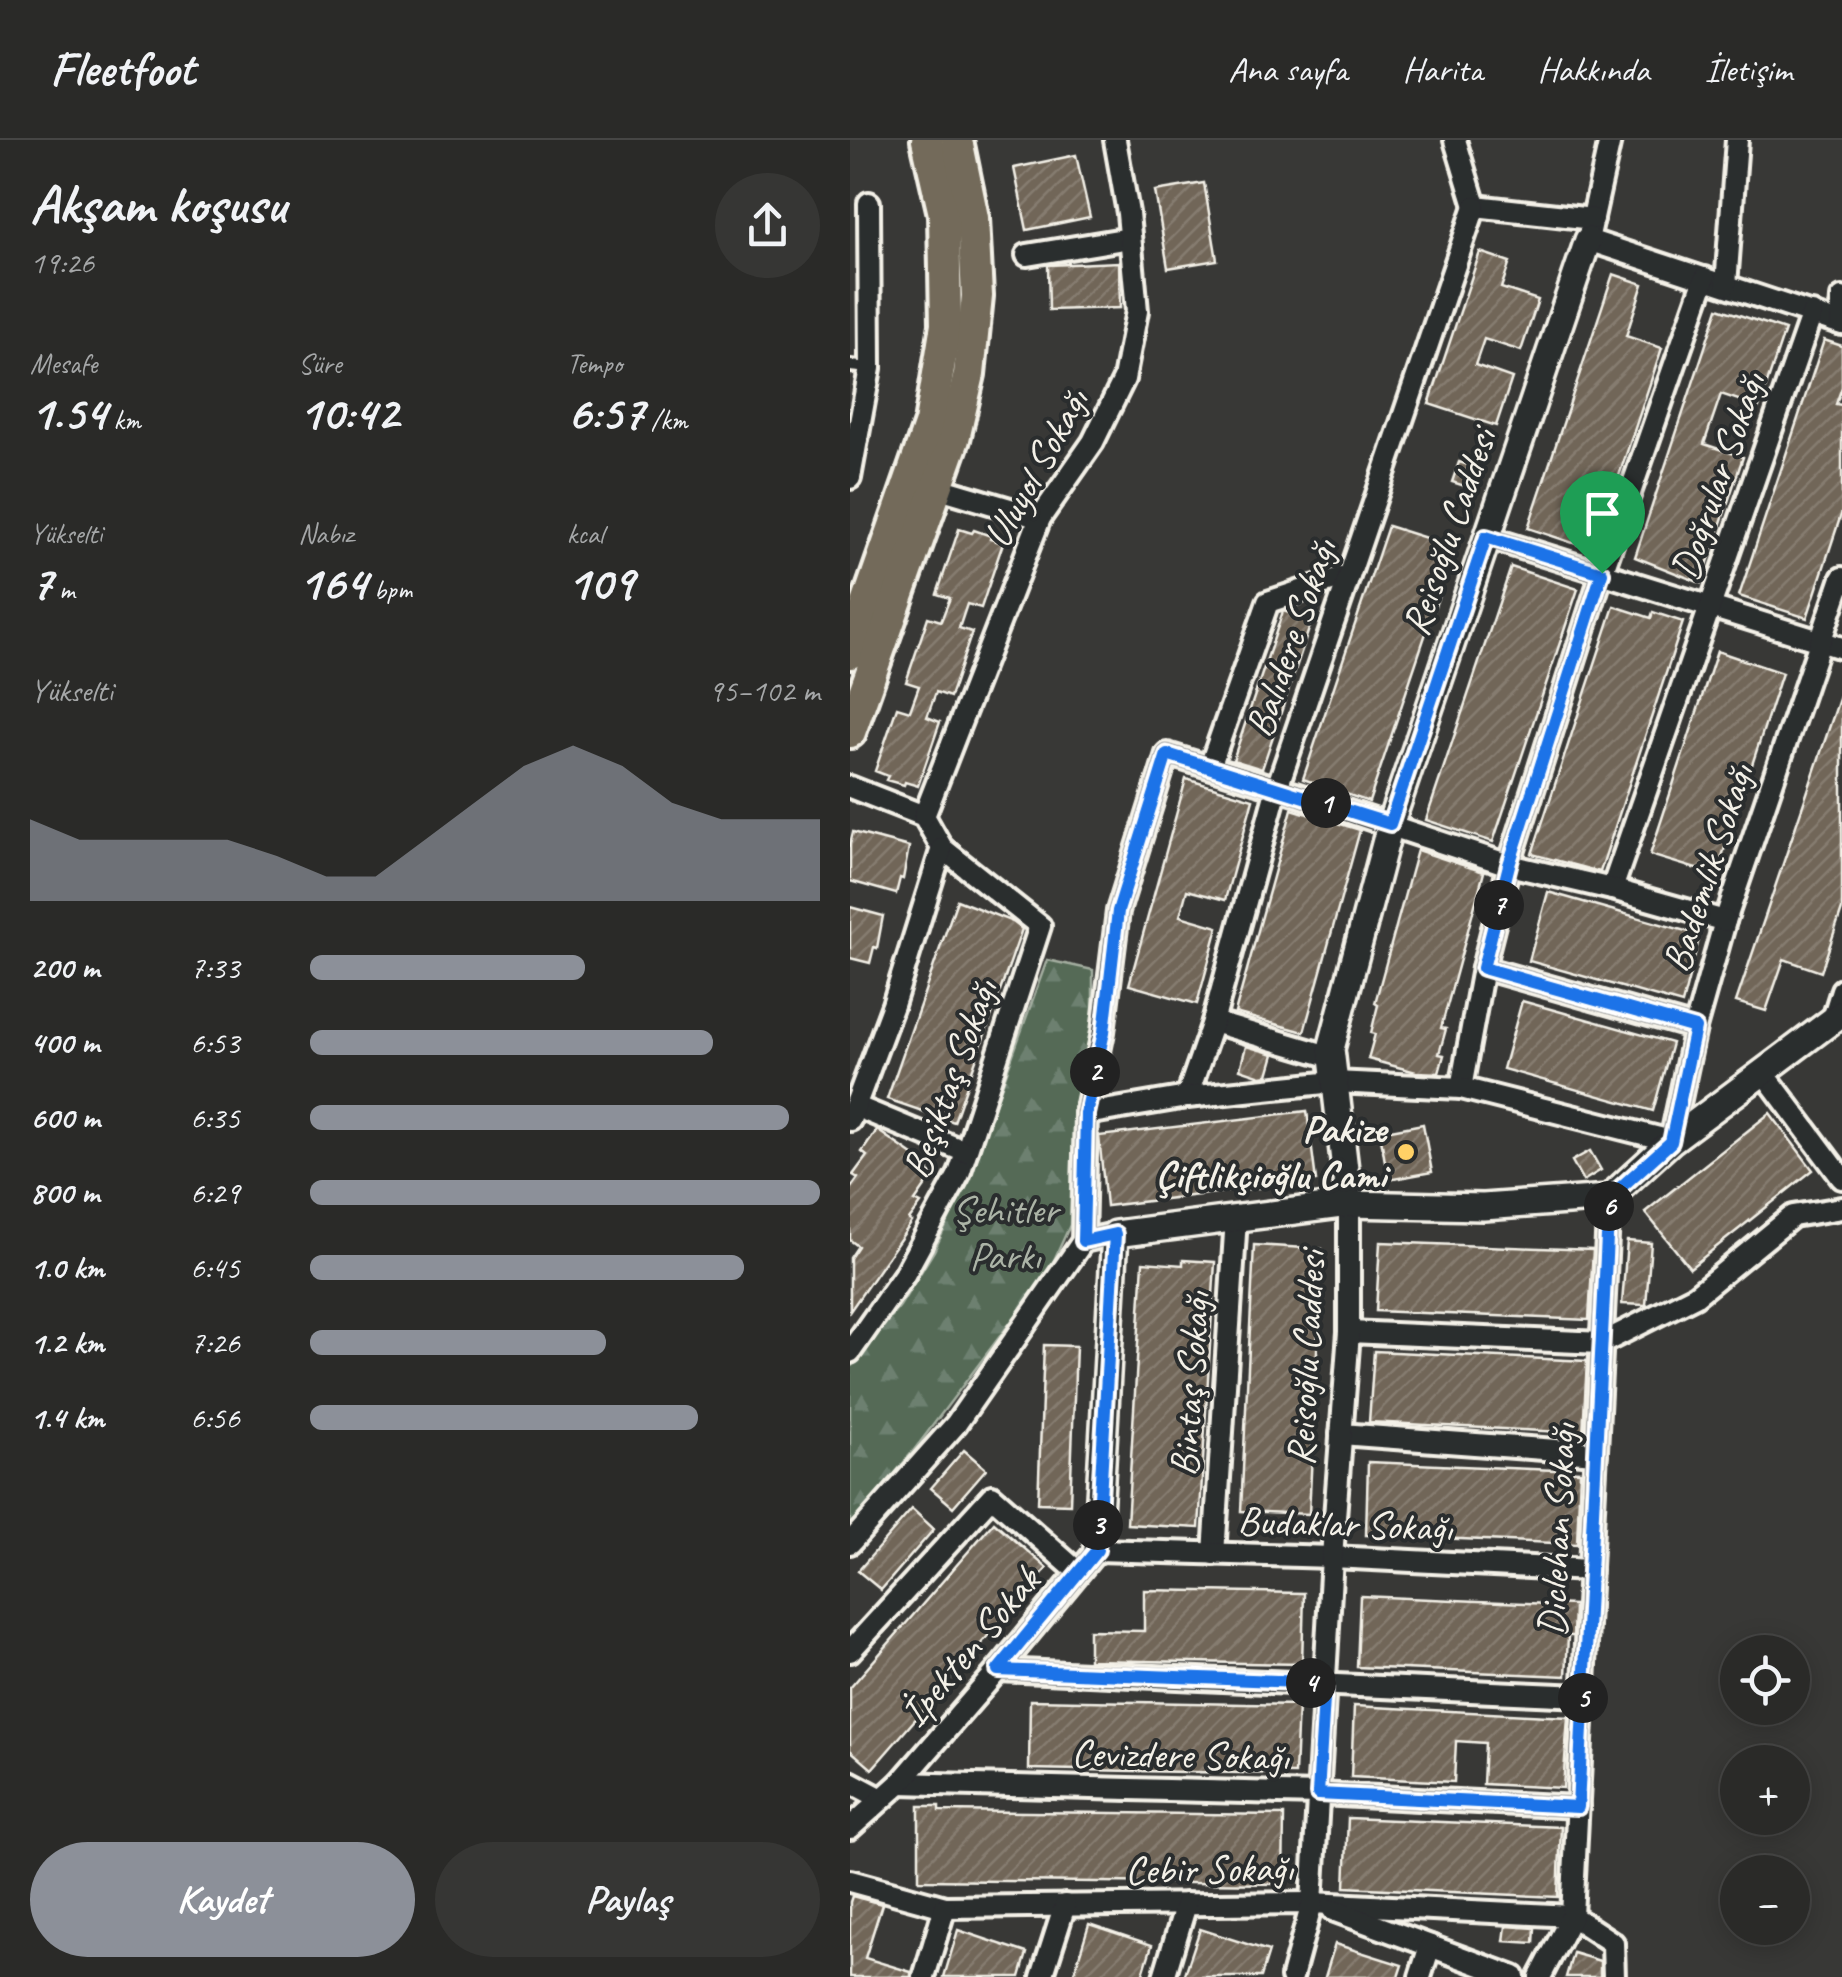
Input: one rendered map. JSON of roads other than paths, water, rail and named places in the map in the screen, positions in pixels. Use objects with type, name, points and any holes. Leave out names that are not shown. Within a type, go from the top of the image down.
[{"type":"main road","points":[[850,653],[930,423],[946,325],[944,214],[927,140]]},
{"type":"main road","points":[[850,732],[954,439],[968,374],[977,296],[973,218],[957,140]]},
{"type":"street","name":"Uluyol Sokağı","points":[[924,816],[1040,518],[1093,442],[1124,379],[1137,312],[1115,140]]},
{"type":"street","points":[[1456,140],[1475,206],[1590,230],[1704,278],[1841,324],[1842,298]]},
{"type":"street","points":[[1590,230],[1610,140]]},
{"type":"street","points":[[1726,285],[1738,140]]},
{"type":"street","points":[[850,478],[860,367],[860,271],[869,203]]},
{"type":"street","name":"Balıdere Sokağı","points":[[1187,1097],[1213,1022],[1277,788],[1475,206]]},
{"type":"street","name":"Reisoğlu Caddesi","points":[[1292,1977],[1312,1903],[1348,1332],[1349,1204],[1330,1049],[1390,824],[1590,230]]},
{"type":"street","points":[[1027,255],[1130,238]]},
{"type":"street","points":[[1461,1088],[1483,968],[1509,865],[1602,573],[1704,278]]},
{"type":"street","name":"Doğrular Sokağı","points":[[1612,889],[1812,312]]},
{"type":"street","points":[[936,487],[1040,518]]},
{"type":"street","points":[[1486,537],[1842,648]]},
{"type":"street","points":[[1210,767],[1268,602],[1349,576]]},
{"type":"street","name":"Bademlik Sokağı","points":[[1671,1142],[1695,1028],[1724,920],[1842,578]]},
{"type":"street","points":[[850,1544],[956,1424],[1083,1241],[1086,1114],[1104,1032],[1118,911],[1167,754],[1509,865],[1724,920]]},
{"type":"street","points":[[850,787],[924,816],[942,848],[893,1006],[853,1112],[966,1152]]},
{"type":"street","name":"Beşiktaş Sokağı","points":[[850,1352],[904,1275],[959,1174],[1040,926],[942,848]]},
{"type":"street","points":[[1483,968],[1695,1028]]},
{"type":"street","points":[[1083,1241],[1349,1204],[1483,1207],[1609,1198],[1671,1142],[1838,1016],[1842,990]]},
{"type":"street","points":[[1213,1022],[1333,1069],[1461,1088],[1671,1142]]},
{"type":"street","points":[[1086,1114],[1333,1069]]},
{"type":"street","points":[[1763,1072],[1842,1178]]},
{"type":"street","name":"Diclehan Sokağı","points":[[1540,1977],[1572,1916],[1609,1198]]},
{"type":"street","points":[[1348,1332],[1602,1343],[1695,1296],[1793,1216],[1842,1208]]},
{"type":"street","name":"Bintaş Sokağı","points":[[1214,1554],[1236,1218]]},
{"type":"street","points":[[1097,1550],[1115,1234]]},
{"type":"street","points":[[1341,1434],[1596,1452]]},
{"type":"street","points":[[850,1651],[992,1496],[1078,1572]]},
{"type":"street","name":"Budaklar Sokağı","points":[[1097,1550],[1590,1570]]},
{"type":"street","name":"İpekten Sokak","points":[[850,1828],[900,1783],[1097,1550]]},
{"type":"street","points":[[998,1670],[1584,1696]]},
{"type":"street","points":[[850,1782],[882,1799]]},
{"type":"street","name":"Cevizdere Sokağı","points":[[900,1783],[1318,1794],[1578,1807]]},
{"type":"street","name":"Cebir Sokağı","points":[[850,1882],[945,1906],[1312,1903],[1572,1916]]},
{"type":"street","points":[[1312,1903],[1514,1977]]},
{"type":"street","points":[[1164,1977],[1186,1904]]},
{"type":"street","points":[[1042,1977],[1065,1905]]},
{"type":"street","points":[[924,1977],[945,1906]]},
{"type":"street","points":[[1572,1916],[1613,1943],[1614,1977]]},
{"type":"street","points":[[1420,1977],[1430,1946]]},
{"type":"place","name":"Pakize Çiftlikçioğlu Cami","points":[[1406,1152]]},
{"type":"park label","name":"Şehitler Parkı","points":[[1005,1233]]}]
